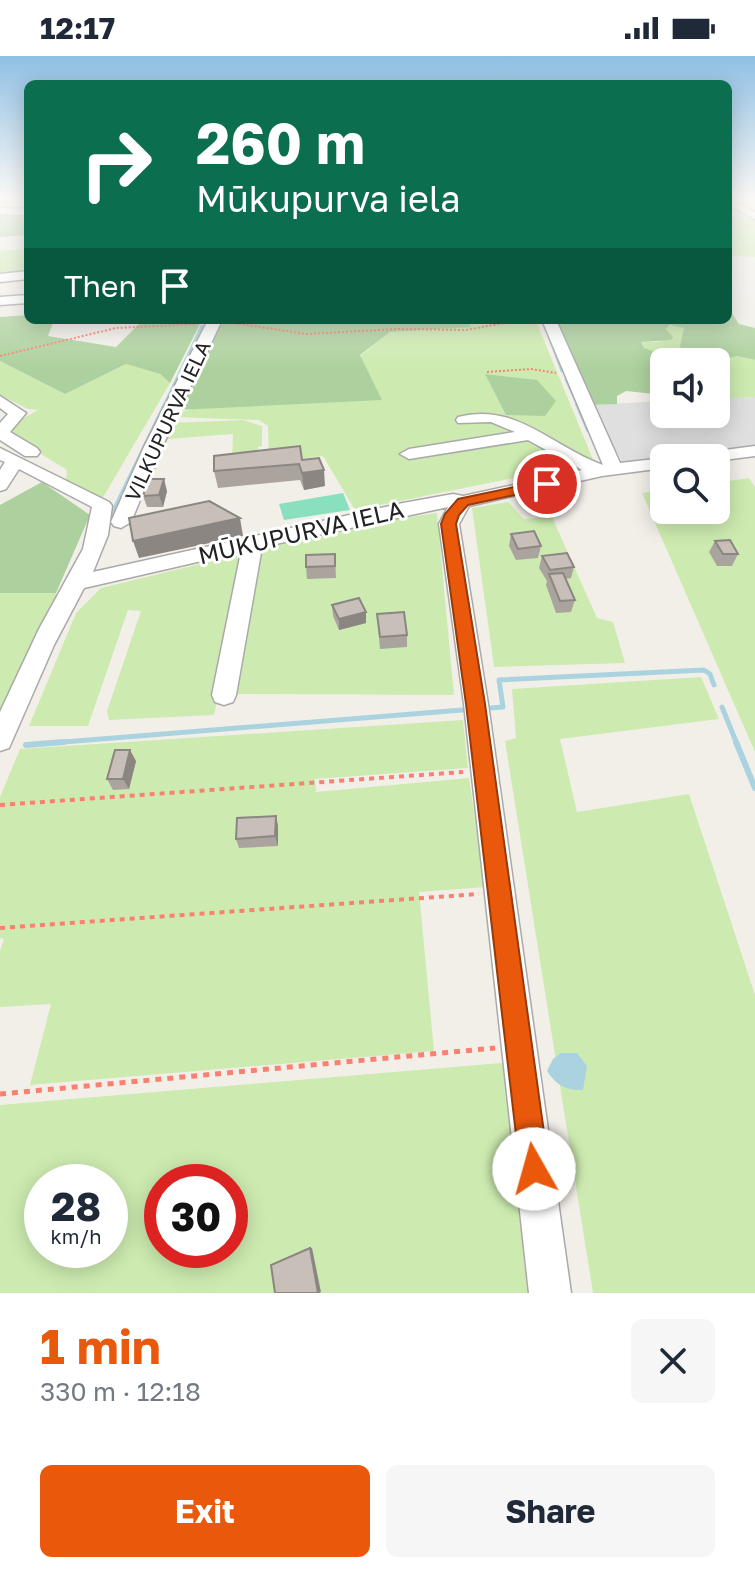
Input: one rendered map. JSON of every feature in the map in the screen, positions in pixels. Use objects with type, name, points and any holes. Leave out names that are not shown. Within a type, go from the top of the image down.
[{"type":"street","points":[[0,278],[24,275]]},
{"type":"street","points":[[0,301],[24,299]]},
{"type":"street","name":"VILKUPURVA IELA","points":[[121,522],[208,324]]},
{"type":"street","points":[[551,324],[608,470]]},
{"type":"street","points":[[0,401],[18,413],[0,433],[51,464],[60,484]]},
{"type":"street","points":[[464,420],[491,417],[503,420],[608,470]]},
{"type":"street","points":[[409,454],[530,435]]},
{"type":"street","points":[[730,454],[755,451]]},
{"type":"street","points":[[0,485],[7,457],[102,506],[103,519],[79,582],[57,615],[0,740]]},
{"type":"street","name":"MŪKUPURVA IELA","points":[[79,582],[403,509],[453,500],[463,502],[608,470],[650,465]]},
{"type":"street","points":[[463,502],[452,514],[449,524],[484,771],[550,1293]]},
{"type":"street","points":[[224,695],[253,543]]},
{"type":"path","points":[[0,356],[116,328],[178,324]]},
{"type":"path","points":[[244,324],[306,334],[397,329],[466,330],[499,324]]},
{"type":"path","points":[[487,372],[531,369],[571,376]]},
{"type":"path","points":[[0,805],[484,771]]},
{"type":"path","points":[[0,928],[499,893]]},
{"type":"path","points":[[0,1094],[519,1046]]},
{"type":"shaded area","points":[[755,397],[755,445],[730,448],[730,444],[650,444],[650,459],[623,463],[590,405],[650,402],[650,428],[730,428],[730,398]]},
{"type":"green space","points":[[0,255],[24,255],[24,274],[0,277]]},
{"type":"green space","points":[[732,313],[739,324],[755,328],[755,360],[730,358],[730,348],[681,348],[684,328],[670,325],[666,329],[673,337],[671,340],[641,342],[644,348],[650,350],[650,394],[626,391],[617,396],[617,404],[590,405],[554,324],[732,324]]},
{"type":"green space","points":[[24,315],[24,324],[52,324],[48,336],[116,347],[139,324],[200,324],[170,383],[160,374],[126,364],[65,394],[0,361],[0,317]]},
{"type":"green space","points":[[217,324],[469,324],[471,327],[390,332],[360,355],[382,400],[177,410]]},
{"type":"green space","points":[[470,324],[537,324],[594,462],[355,510],[323,456],[269,463],[268,426],[259,420],[175,417],[176,408],[181,412],[196,408],[381,399],[360,356],[390,332],[471,326]]},
{"type":"green space","points":[[682,325],[685,330],[681,348],[650,348],[650,360],[640,342],[659,342],[668,327]]},
{"type":"green space","points":[[730,358],[755,360],[755,397],[730,398]]},
{"type":"green space","points":[[0,361],[65,394],[126,364],[160,374],[170,383],[101,501],[66,482],[67,470],[5,432],[11,425],[38,410],[28,409],[0,395]]},
{"type":"green space","points":[[485,374],[537,380],[556,401],[545,416],[506,415]]},
{"type":"green space","points":[[243,420],[262,426],[262,446],[258,447],[257,452],[232,460],[233,434],[168,439],[155,474],[143,474],[169,423]]},
{"type":"green space","points":[[749,478],[755,487],[755,752],[656,524],[730,524],[730,481]]},
{"type":"green space","points":[[42,482],[90,515],[56,593],[0,593],[0,505]]},
{"type":"green space","points":[[650,492],[650,511],[642,493]]},
{"type":"green space","points":[[343,493],[350,510],[284,520],[279,504]]},
{"type":"green space","points":[[508,502],[524,519],[552,517],[597,618],[613,622],[625,663],[494,667],[472,508]]},
{"type":"green space","points":[[437,513],[454,695],[237,694],[263,549],[374,522]]},
{"type":"green space","points":[[249,552],[214,715],[109,720],[107,711],[141,611],[128,610],[88,726],[29,726],[76,613],[101,588]]},
{"type":"green space","points":[[0,593],[56,593],[56,601],[0,717]]},
{"type":"green space","points":[[701,677],[719,719],[560,739],[577,812],[689,794],[755,995],[755,1293],[593,1293],[505,741],[516,738],[512,689]]},
{"type":"green space","points":[[463,720],[468,768],[315,779],[316,792],[469,778],[485,887],[419,892],[434,1051],[30,1085],[51,1004],[0,1007],[0,951],[4,939],[0,938],[0,797],[20,749]]},
{"type":"green space","points":[[514,1062],[520,1126],[499,1150],[523,1169],[537,1293],[0,1293],[0,1105]]},
{"type":"water","points":[[561,1053],[577,1053],[587,1066],[583,1090],[562,1086],[547,1071],[553,1059]]},
{"type":"building","points":[[300,446],[302,460],[319,458],[324,470],[302,473],[299,464],[214,471],[214,456]]},
{"type":"building","points":[[148,479],[164,479],[159,495],[143,496]]},
{"type":"building","points":[[209,501],[240,518],[133,541],[129,518]]},
{"type":"building","points":[[534,531],[541,546],[518,549],[511,534]]},
{"type":"building","points":[[730,540],[738,554],[723,554],[715,541]]},
{"type":"building","points":[[567,553],[574,567],[550,570],[542,556]]},
{"type":"building","points":[[335,554],[335,566],[306,567],[306,555]]},
{"type":"building","points":[[563,573],[575,600],[560,601],[549,574]]},
{"type":"building","points":[[359,598],[366,612],[339,619],[332,605]]},
{"type":"building","points":[[404,612],[407,635],[380,637],[377,614]]},
{"type":"building","points":[[115,750],[130,750],[123,779],[107,779]]},
{"type":"building","points":[[276,816],[275,836],[236,839],[237,818]]},
{"type":"building","points":[[310,1248],[318,1293],[275,1293],[271,1265]]},
{"type":"waterway","points":[[164,406],[202,326]]},
{"type":"waterway","points":[[549,336],[562,371]]},
{"type":"waterway","points":[[566,379],[578,406]]},
{"type":"waterway","points":[[109,520],[165,404]]},
{"type":"waterway","points":[[577,404],[588,430]]},
{"type":"waterway","points":[[490,708],[503,707],[499,680],[704,670],[710,674],[714,685]]},
{"type":"waterway","points":[[722,707],[737,744]]},
{"type":"waterway","points":[[57,743],[462,710]]},
{"type":"waterway","points":[[57,743],[64,742]]},
{"type":"waterway","points":[[736,742],[755,788]]},
{"type":"waterway","points":[[26,745],[57,743]]},
{"type":"waterway","points":[[39,744],[57,743]]},
{"type":"route","points":[[534,1169],[476,704],[449,524],[452,514],[463,502],[547,484]]}]
